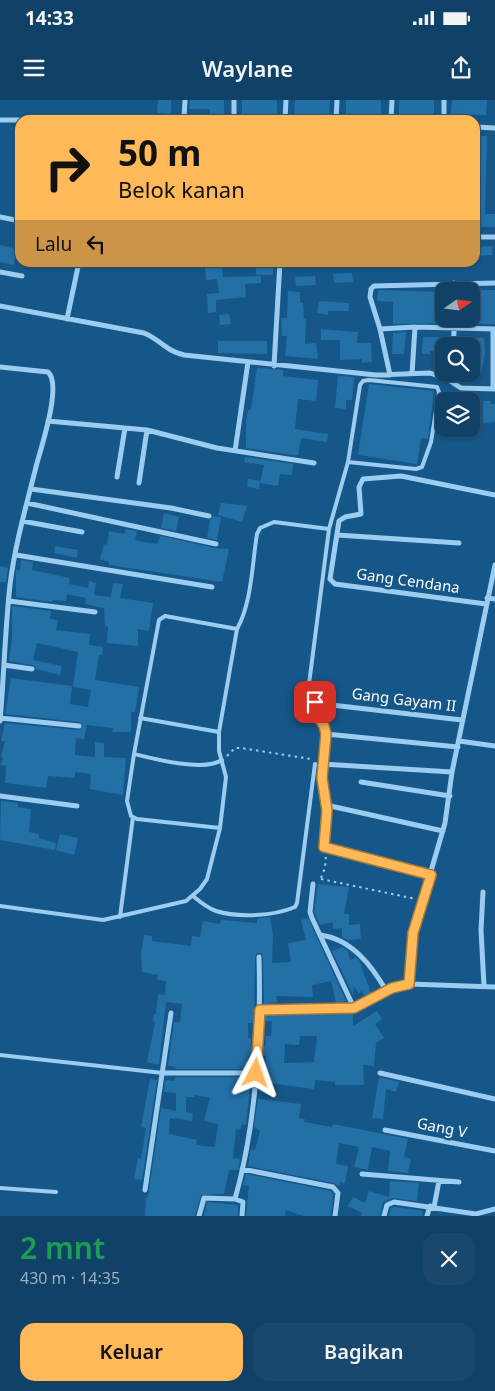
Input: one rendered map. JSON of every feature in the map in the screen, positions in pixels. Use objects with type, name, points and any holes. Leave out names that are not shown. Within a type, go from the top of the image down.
[{"type":"street","points":[[184,100],[184,115]]},
{"type":"street","points":[[234,100],[234,115]]},
{"type":"street","points":[[285,115],[286,100]]},
{"type":"street","points":[[336,115],[337,100]]},
{"type":"street","points":[[392,100],[392,115]]},
{"type":"street","points":[[444,100],[444,115]]},
{"type":"street","points":[[0,120],[15,120]]},
{"type":"street","points":[[480,127],[495,128]]},
{"type":"street","points":[[0,217],[15,219]]},
{"type":"street","points":[[480,237],[495,237]]},
{"type":"street","points":[[67,319],[78,267]]},
{"type":"street","points":[[274,366],[280,267]]},
{"type":"street","points":[[0,272],[22,276]]},
{"type":"street","points":[[480,283],[495,283]]},
{"type":"street","points":[[390,375],[380,329],[371,303],[371,289],[378,285],[435,284]]},
{"type":"street","points":[[0,306],[144,333],[155,338],[169,352],[184,356],[274,366],[390,375],[435,374]]},
{"type":"street","points":[[380,329],[415,327],[494,330],[494,389],[461,388],[454,382]]},
{"type":"street","points":[[412,374],[415,327]]},
{"type":"street","points":[[455,337],[456,330]]},
{"type":"street","points":[[235,450],[248,362]]},
{"type":"street","points":[[0,367],[48,372],[52,375],[54,383],[48,421],[22,521],[16,555],[9,601],[0,720],[79,726]]},
{"type":"street","points":[[48,421],[147,430],[235,450],[314,463]]},
{"type":"street","points":[[117,477],[124,428]]},
{"type":"street","points":[[139,483],[147,430]]},
{"type":"street","points":[[460,543],[336,535],[340,519],[361,514],[359,487],[363,479],[369,477],[401,476],[495,495]]},
{"type":"street","points":[[30,489],[171,508],[209,516]]},
{"type":"street","points":[[27,504],[216,544]]},
{"type":"street","points":[[22,521],[82,532]]},
{"type":"street","name":"Gang Cendana","points":[[336,535],[330,579],[335,584],[486,601],[495,600]]},
{"type":"street","points":[[16,555],[212,587]]},
{"type":"street","points":[[409,984],[413,933],[443,832],[462,720],[495,565]]},
{"type":"street","points":[[9,601],[95,612]]},
{"type":"street","points":[[4,665],[32,669]]},
{"type":"street","name":"Gang Gayam II","points":[[326,734],[324,726],[316,713],[315,702],[462,720]]},
{"type":"street","points":[[431,875],[327,849],[323,844],[326,804],[322,764],[326,734],[495,746]]},
{"type":"street","points":[[322,764],[452,772]]},
{"type":"street","points":[[360,782],[450,796]]},
{"type":"street","points":[[0,796],[77,806]]},
{"type":"street","points":[[326,804],[443,832]]},
{"type":"street","points":[[313,884],[310,912],[354,1008]]},
{"type":"street","points":[[483,892],[481,930],[484,986]]},
{"type":"street","points":[[320,935],[337,939],[355,951],[376,973],[387,992]]},
{"type":"street","points":[[235,1199],[242,1169],[256,1073],[260,1010],[259,957]]},
{"type":"street","points":[[260,1010],[354,1008],[409,984],[495,987]]},
{"type":"street","points":[[145,1190],[171,1013]]},
{"type":"street","points":[[163,1073],[256,1073]]},
{"type":"street","points":[[380,1073],[495,1099]]},
{"type":"street","name":"Gang V","points":[[385,1130],[495,1151]]},
{"type":"street","points":[[242,1169],[333,1188],[338,1193],[335,1216]]},
{"type":"street","points":[[362,1174],[459,1182]]},
{"type":"street","points":[[427,1216],[432,1207],[439,1181]]},
{"type":"street","points":[[199,1216],[204,1198],[235,1199],[243,1202],[242,1216]]},
{"type":"street","points":[[384,1216],[387,1205],[392,1202],[476,1214],[495,1208]]},
{"type":"lane","points":[[308,684],[329,529],[348,462],[362,381],[369,380],[437,387],[439,392],[432,442],[425,463],[420,469],[348,462]]},
{"type":"lane","points":[[0,906],[103,920],[186,901],[208,879],[220,828],[226,777],[219,751],[219,732],[236,629],[246,606],[257,534],[260,528],[274,522],[329,529]]},
{"type":"lane","points":[[120,917],[133,817],[127,801],[140,718],[161,618],[209,623],[236,629]]},
{"type":"lane","points":[[140,718],[219,732]]},
{"type":"lane","points":[[134,754],[160,760],[209,766],[222,760]]},
{"type":"lane","points":[[193,896],[207,906],[231,914],[262,914],[295,907],[297,904],[315,764]]},
{"type":"lane","points":[[133,817],[220,828]]},
{"type":"lane","points":[[0,1055],[163,1073]]},
{"type":"lane","points":[[0,1188],[56,1192]]},
{"type":"path","points":[[222,760],[235,748],[241,748],[309,758],[314,760],[315,764]]},
{"type":"path","points":[[313,884],[321,878],[325,868],[327,849]]},
{"type":"path","points":[[321,878],[423,901]]},
{"type":"building","points":[[158,100],[171,100],[171,114],[157,113]]},
{"type":"building","points":[[190,100],[224,100],[224,115],[210,115],[210,109],[189,109]]},
{"type":"building","points":[[242,100],[277,100],[277,115],[242,115]]},
{"type":"building","points":[[295,100],[330,100],[329,115],[294,115]]},
{"type":"building","points":[[346,100],[381,100],[381,115],[346,115]]},
{"type":"building","points":[[399,100],[434,100],[434,115],[399,114]]},
{"type":"building","points":[[452,100],[487,100],[486,115],[451,114]]},
{"type":"building","points":[[480,136],[487,136],[485,214],[495,214],[495,227],[480,227]]},
{"type":"building","points":[[0,245],[15,249],[14,265],[0,262]]},
{"type":"building","points":[[493,246],[492,255],[480,256],[480,247]]},
{"type":"building","points":[[222,267],[223,277],[261,276],[261,283],[245,284],[246,297],[216,300],[216,312],[208,313],[207,294],[219,293],[217,279],[206,280],[205,268]]},
{"type":"building","points":[[256,267],[273,267],[273,275],[256,275]]},
{"type":"building","points":[[352,273],[353,282],[334,283],[333,274]]},
{"type":"building","points":[[315,276],[316,285],[296,286],[295,277]]},
{"type":"building","points":[[378,290],[435,292],[435,323],[393,324],[393,302],[377,301]]},
{"type":"building","points":[[480,290],[495,290],[495,324],[480,324]]},
{"type":"building","points":[[288,291],[300,292],[300,303],[303,303],[304,319],[306,319],[305,344],[316,343],[318,359],[285,356],[287,336],[282,336],[281,318],[287,318]]},
{"type":"building","points":[[319,301],[349,303],[349,311],[328,311],[328,315],[317,313]]},
{"type":"building","points":[[229,314],[231,324],[220,325],[219,315]]},
{"type":"building","points":[[321,329],[358,332],[357,343],[371,343],[372,362],[362,363],[362,359],[340,360],[340,340],[321,340]]},
{"type":"building","points":[[406,332],[404,354],[392,354],[393,333]]},
{"type":"building","points":[[423,337],[435,337],[435,351],[430,351],[430,354],[422,354]]},
{"type":"building","points":[[480,338],[484,338],[485,353],[481,374]]},
{"type":"building","points":[[218,341],[267,341],[267,354],[218,353]]},
{"type":"building","points":[[257,368],[283,370],[283,376],[318,380],[316,401],[298,399],[295,429],[328,434],[327,442],[301,438],[298,455],[246,448],[246,420],[248,410],[251,410]]},
{"type":"building","points":[[338,376],[354,377],[352,400],[346,400],[346,409],[335,408]]},
{"type":"building","points":[[369,384],[434,391],[428,439],[421,438],[417,464],[358,455]]},
{"type":"building","points":[[483,401],[491,401],[491,404],[495,404],[495,422],[483,423]]},
{"type":"building","points":[[245,457],[293,464],[292,475],[280,474],[278,486],[260,483],[264,465],[244,462]]},
{"type":"building","points":[[248,479],[260,481],[259,489],[247,487]]},
{"type":"building","points":[[221,503],[247,506],[242,522],[218,515]]},
{"type":"building","points":[[164,513],[179,517],[176,531],[161,528]]},
{"type":"building","points":[[213,516],[221,517],[217,540],[207,538],[210,520]]},
{"type":"building","points":[[126,529],[137,531],[135,540],[143,542],[157,544],[161,536],[215,548],[229,549],[222,582],[109,565],[109,562],[100,559],[104,544],[107,545],[109,531],[124,534]]},
{"type":"building","points":[[55,546],[78,550],[77,558],[54,553]]},
{"type":"building","points":[[21,560],[33,562],[32,570],[70,578],[69,584],[88,588],[89,581],[96,583],[94,595],[111,597],[113,583],[123,584],[120,598],[153,603],[149,631],[138,629],[138,646],[107,643],[108,627],[105,626],[104,608],[85,604],[86,598],[67,594],[66,601],[53,600],[52,602],[16,597],[16,570],[20,570]]},
{"type":"building","points":[[0,566],[8,568],[6,582],[0,582]]},
{"type":"building","points":[[12,606],[51,611],[50,619],[58,620],[56,630],[90,634],[89,645],[103,647],[102,655],[99,655],[95,680],[139,687],[135,712],[131,712],[131,732],[112,732],[113,728],[87,725],[84,739],[76,738],[75,755],[95,757],[95,742],[104,743],[104,757],[126,758],[123,795],[90,789],[91,774],[75,772],[75,778],[48,776],[46,788],[5,783],[6,766],[1,765],[3,757],[1,757],[5,741],[1,741],[5,723],[79,730],[83,726],[79,722],[5,714],[11,678],[72,686],[70,704],[88,707],[91,690],[73,687],[78,652],[37,643],[33,660],[62,666],[60,675],[36,669],[33,665],[9,661],[12,639]]},
{"type":"building","points":[[1,801],[18,803],[18,807],[31,809],[29,832],[39,834],[39,838],[56,843],[55,850],[0,840]]},
{"type":"building","points":[[60,834],[78,838],[74,855],[56,850]]},
{"type":"building","points":[[318,884],[349,887],[344,914],[349,914],[349,925],[360,924],[361,939],[348,940],[342,937],[342,928],[333,929],[333,922],[320,925],[314,912]]},
{"type":"building","points":[[270,917],[273,935],[272,963],[291,962],[288,943],[306,940],[301,920],[308,918],[346,1001],[336,1003],[331,981],[312,985],[313,997],[276,996],[277,1002],[264,1004],[263,957],[262,953],[257,953],[255,957],[254,1023],[248,1023],[248,1038],[251,1038],[251,1047],[253,1047],[251,1069],[175,1069],[176,1067],[168,1066],[174,1022],[180,1022],[182,1004],[166,1002],[159,1065],[147,1062],[155,1022],[153,1022],[154,1014],[156,1014],[158,994],[165,995],[166,981],[157,980],[158,975],[142,972],[141,953],[144,935],[152,936],[152,941],[191,946],[192,936],[200,937],[203,921],[220,924],[221,920],[257,923],[257,919]]},
{"type":"building","points":[[342,947],[347,950],[350,960],[356,958],[359,960],[371,993],[364,996],[362,991],[358,993],[354,986],[353,995],[332,951]]},
{"type":"building","points":[[377,1011],[382,1019],[375,1024],[384,1038],[376,1043],[374,1066],[363,1065],[364,1085],[335,1085],[335,1082],[315,1080],[314,1089],[260,1082],[260,1074],[264,1074],[266,1056],[262,1056],[262,1047],[265,1047],[266,1036],[271,1036],[272,1021],[263,1021],[263,1014],[353,1013],[353,1026]],"holes":[[[300,1036],[317,1036],[314,1062],[284,1063],[285,1044],[299,1045]]]},
{"type":"building","points":[[175,1077],[251,1077],[246,1125],[242,1124],[240,1130],[236,1129],[233,1158],[240,1159],[238,1170],[229,1170],[224,1194],[201,1195],[195,1216],[145,1216],[146,1197],[148,1197],[161,1108],[176,1111],[176,1093],[164,1092],[165,1082],[167,1080],[174,1081]],"holes":[[[194,1095],[210,1098],[204,1121],[218,1124],[215,1147],[196,1145],[197,1140],[169,1134],[170,1118],[175,1119],[176,1116],[176,1118],[192,1121],[193,1113],[186,1112],[186,1097],[194,1097]]]},
{"type":"building","points":[[379,1077],[399,1082],[396,1092],[386,1089],[383,1119],[372,1118]]},
{"type":"building","points":[[150,1079],[157,1080],[142,1180],[134,1179],[138,1158],[141,1159],[146,1128],[141,1127]]},
{"type":"building","points":[[258,1099],[301,1104],[299,1118],[305,1119],[304,1122],[332,1127],[333,1124],[408,1139],[404,1157],[411,1159],[408,1173],[388,1171],[390,1151],[372,1147],[368,1170],[354,1167],[359,1147],[339,1143],[336,1164],[348,1166],[345,1183],[340,1182],[339,1187],[334,1183],[248,1166],[251,1149],[255,1150],[260,1131],[254,1127]]},
{"type":"building","points":[[246,1174],[331,1191],[333,1194],[331,1216],[304,1216],[286,1210],[285,1216],[246,1216],[249,1186],[243,1185]]},
{"type":"building","points":[[390,1181],[419,1183],[417,1201],[392,1198],[383,1202],[380,1216],[361,1216],[362,1213],[348,1206],[353,1197],[365,1203],[369,1191],[389,1197]]},
{"type":"building","points":[[207,1202],[238,1205],[238,1216],[204,1216]]},
{"type":"building","points":[[391,1208],[423,1211],[422,1216],[389,1216]]},
{"type":"route","points":[[256,1073],[260,1010],[354,1008],[369,1002],[392,988],[409,984],[413,933],[431,875],[324,847],[327,810],[322,778],[322,764],[326,734],[323,723],[317,716],[315,702]]}]
